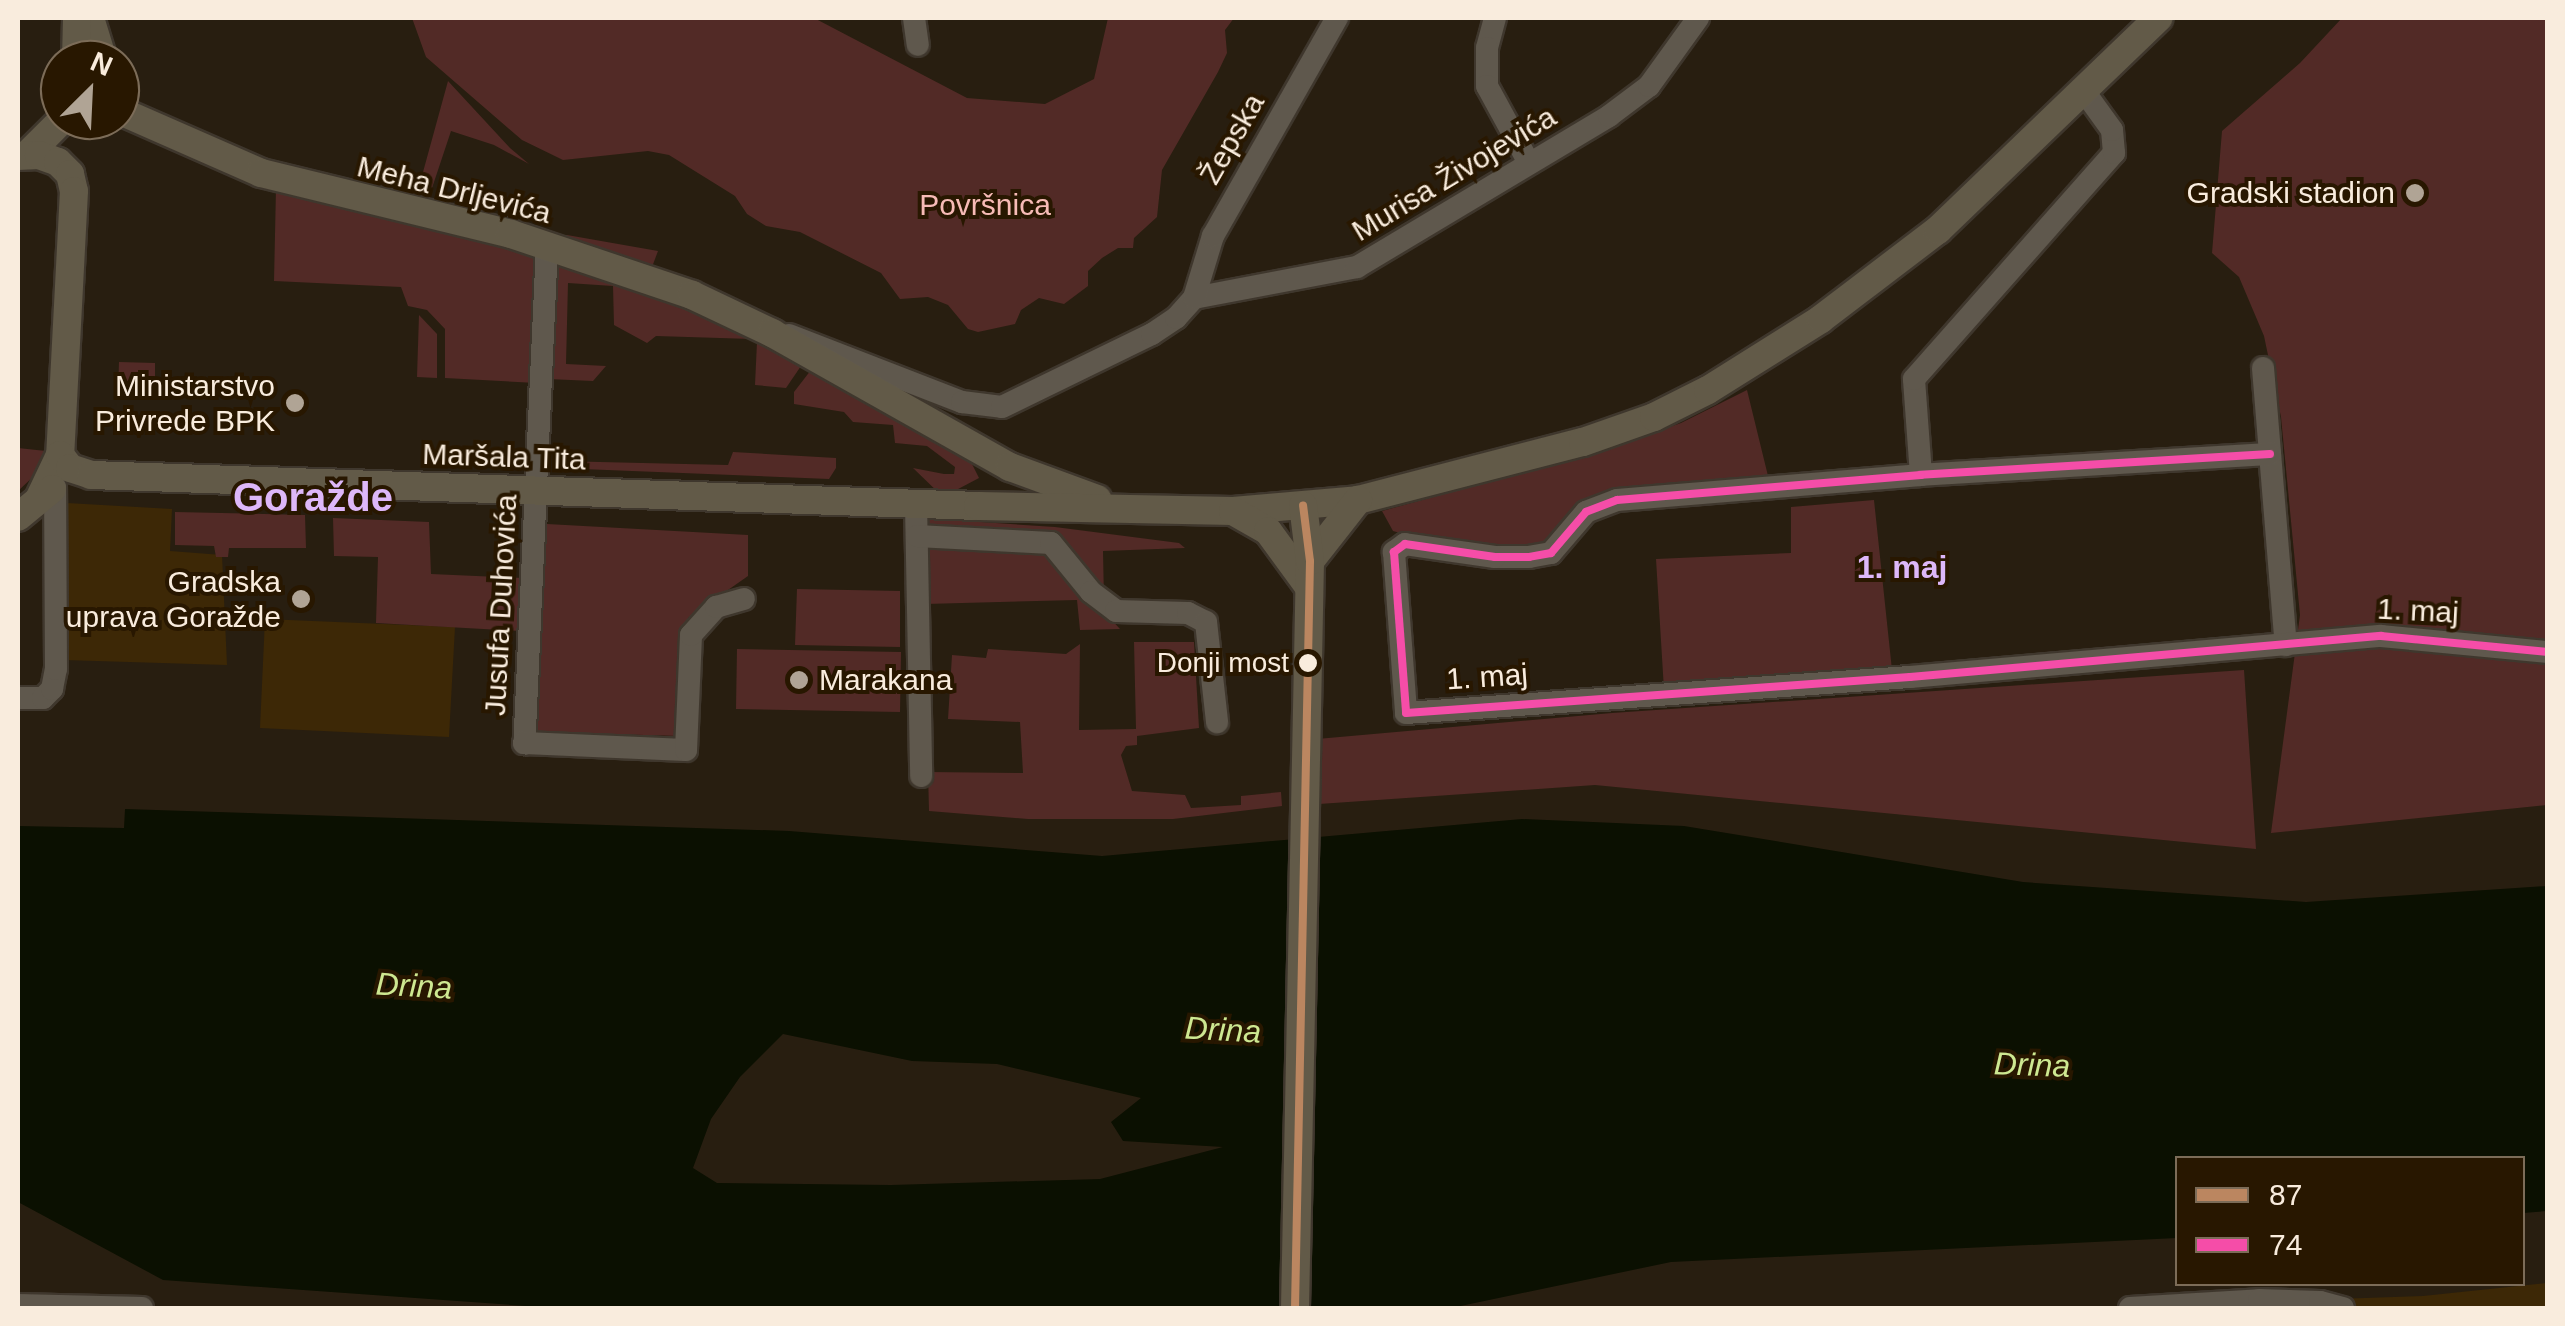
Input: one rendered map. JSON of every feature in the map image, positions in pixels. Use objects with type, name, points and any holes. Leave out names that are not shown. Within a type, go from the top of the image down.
[{"type":"main road","name":"Maršala Tita","points":[[90,475],[1127,509],[1234,511],[1358,500],[1584,442],[1654,417],[1708,390],[1822,318],[1938,230],[2158,18]]},
{"type":"main road","name":"Meha Drljevića","points":[[140,116],[262,173],[547,245],[675,288],[772,333],[1031,477],[1127,509]]},
{"type":"main road","points":[[23,155],[49,158],[65,168],[74,191],[60,456],[47,492]]},
{"type":"main road","points":[[966,444],[992,474],[991,490],[978,506]]},
{"type":"main road","points":[[60,456],[70,468],[90,475]]},
{"type":"main road","points":[[18,517],[47,492],[90,475]]},
{"type":"main road","points":[[1310,574],[1358,500]]},
{"type":"main road","points":[[1295,1308],[1310,574],[1304,504]]},
{"type":"main road","points":[[1234,511],[1268,531],[1310,574]]},
{"type":"street","points":[[914,18],[918,45]]},
{"type":"street","name":"Žepska","points":[[1194,298],[1212,236],[1337,18]]},
{"type":"street","points":[[1495,18],[1486,48],[1487,86],[1528,163]]},
{"type":"street","name":"Murisa Živojevića","points":[[1194,298],[1357,268],[1649,86],[1698,18]]},
{"type":"street","points":[[1921,474],[1914,380],[2114,153],[2112,130],[2083,90]]},
{"type":"street","name":"Jusufa Duhovića","points":[[547,245],[524,743],[686,750],[691,634],[716,606],[744,600]]},
{"type":"street","name":"Meha Drljevića","points":[[772,333],[822,344],[962,402],[1002,407],[1152,334],[1176,318],[1194,298]]},
{"type":"street","points":[[2263,368],[2286,645]]},
{"type":"street","name":"1. maj","points":[[2270,454],[1921,474],[1617,500],[1586,512],[1551,553],[1529,557],[1495,557],[1405,544],[1394,552],[1406,713],[2381,636],[2548,652]]},
{"type":"street","points":[[18,698],[38,700],[48,695],[56,670],[47,492]]},
{"type":"street","points":[[916,504],[922,776]]},
{"type":"street","points":[[917,536],[1052,543],[1092,592],[1116,611],[1188,613],[1206,622],[1217,722]]},
{"type":"street","points":[[2130,1308],[2259,1300],[2320,1302],[2342,1308]]},
{"type":"street","points":[[33,1306],[142,1308]]},
{"type":"shaded area","points":[[67,503],[172,509],[170,551],[222,555],[227,665],[64,660]]},
{"type":"shaded area","points":[[265,619],[455,627],[449,737],[260,728]]},
{"type":"shaded area","points":[[2547,1283],[2547,1308],[2072,1308],[2423,1296]]},
{"type":"green space","name":"Površnica","points":[[412,18],[814,18],[967,98],[1045,104],[1094,79],[1108,18],[1234,18],[1225,30],[1227,53],[1218,72],[1162,170],[1157,217],[1134,238],[1133,248],[1118,248],[1102,258],[1088,271],[1088,286],[1064,304],[1039,298],[1021,310],[1015,324],[978,332],[968,329],[948,305],[928,297],[900,299],[881,273],[800,232],[766,226],[747,214],[735,196],[669,155],[648,151],[563,160],[522,140],[426,57]]},
{"type":"green space","points":[[2342,18],[2547,18],[2547,805],[2271,833],[2300,615],[2281,417],[2264,336],[2239,277],[2212,253],[2222,131],[2300,63]]},
{"type":"green space","points":[[448,81],[529,164],[494,145],[451,131],[432,188],[420,183]]},
{"type":"green space","points":[[276,188],[528,252],[540,266],[536,383],[445,378],[445,329],[427,310],[408,306],[401,287],[274,281]]},
{"type":"green space","points":[[521,235],[567,235],[658,251],[649,275]]},
{"type":"green space","points":[[556,261],[638,289],[752,339],[656,336],[647,343],[614,325],[613,286],[568,283],[566,364],[606,366],[593,381],[548,379]]},
{"type":"green space","points":[[419,315],[437,334],[437,378],[417,377]]},
{"type":"green space","points":[[757,342],[801,366],[786,388],[755,385]]},
{"type":"green space","points":[[119,362],[155,363],[155,380],[138,395],[118,393]]},
{"type":"green space","points":[[811,370],[968,456],[979,478],[943,497],[913,468],[954,474],[955,467],[927,446],[895,443],[893,425],[853,422],[844,412],[794,404],[794,392]]},
{"type":"green space","points":[[1747,390],[1769,480],[1591,497],[1545,541],[1525,549],[1418,538],[1393,531],[1382,511],[1601,451],[1681,423]]},
{"type":"green space","points":[[18,448],[46,451],[35,475],[18,491]]},
{"type":"green space","points":[[733,452],[836,458],[836,468],[829,479],[557,468],[557,461],[728,465]]},
{"type":"green space","points":[[1874,500],[1892,670],[1664,690],[1656,559],[1791,553],[1791,507]]},
{"type":"green space","points":[[175,512],[305,515],[306,548],[229,548],[228,557],[216,557],[214,546],[175,545]]},
{"type":"green space","points":[[333,518],[429,522],[431,574],[523,578],[520,631],[376,623],[378,557],[334,556]]},
{"type":"green space","points":[[921,518],[1055,527],[1179,543],[1185,548],[1103,551],[1104,600],[1055,536],[922,528]]},
{"type":"green space","points":[[547,524],[748,535],[748,576],[688,618],[681,736],[535,732]]},
{"type":"green space","points":[[926,549],[1046,549],[1120,629],[1080,630],[1077,600],[925,604]]},
{"type":"green space","points":[[797,589],[900,591],[900,647],[795,645]]},
{"type":"green space","points":[[1134,642],[1194,642],[1199,728],[1137,736],[1137,745],[1126,746],[1121,755],[1132,791],[1185,795],[1191,808],[1241,805],[1241,796],[1281,792],[1282,806],[1173,819],[1028,819],[929,811],[928,772],[1023,773],[1020,722],[948,719],[952,655],[986,658],[988,649],[1066,654],[1080,644],[1079,730],[1136,729]]},
{"type":"green space","name":"Marakana","points":[[737,649],[901,652],[900,712],[736,709]]},
{"type":"green space","points":[[2244,670],[2256,849],[1595,785],[1319,804],[1317,739],[1612,713]]},
{"type":"water","name":"Drina","points":[[125,809],[789,831],[1102,856],[1522,819],[1684,826],[2023,882],[2306,902],[2547,886],[2547,1211],[2525,1213],[2525,1156],[2175,1156],[2175,1238],[1671,1262],[1451,1308],[554,1308],[163,1280],[18,1202],[18,826],[124,828]],"holes":[[[783,1034],[912,1061],[997,1064],[1141,1098],[1111,1122],[1123,1141],[1223,1147],[1100,1179],[891,1185],[717,1183],[693,1168],[711,1119],[740,1077]]]},
{"type":"transit line","name":"74","points":[[2270,454],[1921,475],[1617,500],[1586,512],[1551,553],[1529,557],[1495,557],[1405,544],[1394,552],[1406,713],[1910,677],[2381,636],[2548,652]]},
{"type":"transit line","name":"87","points":[[1295,1308],[1310,561],[1303,505]]},
{"type":"place","name":"Gradski stadion","points":[[2415,193]]},
{"type":"place","name":"Ministarstvo Privrede BPK","points":[[295,403]]},
{"type":"place","name":"Gradska uprava Goražde","points":[[301,599]]},
{"type":"place","name":"Donji most","points":[[1308,663]]},
{"type":"place","name":"Marakana","points":[[799,680]]},
{"type":"district","name":"Goražde","points":[[313,497]]},
{"type":"district","name":"1. maj","points":[[1902,567]]}]
